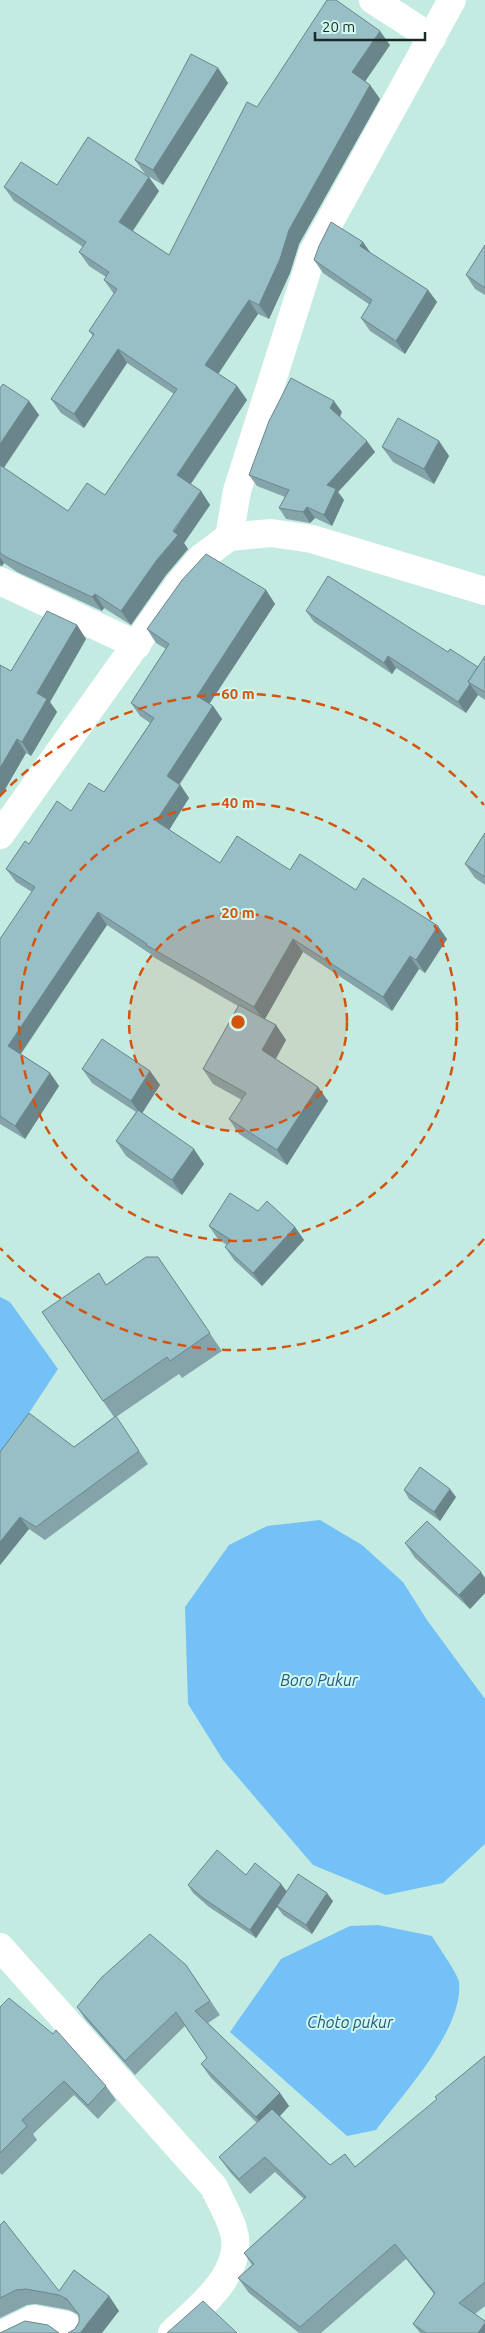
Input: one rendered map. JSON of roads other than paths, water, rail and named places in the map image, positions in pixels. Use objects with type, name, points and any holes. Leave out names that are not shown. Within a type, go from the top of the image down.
[{"type":"street","points":[[373,0],[432,38]]},
{"type":"street","points":[[229,537],[237,491],[313,252],[452,0]]},
{"type":"street","points":[[0,835],[179,584],[201,558],[229,537],[271,533],[312,539],[485,590]]},
{"type":"street","points":[[0,581],[137,645]]},
{"type":"street","points":[[0,1947],[214,2187],[234,2231],[234,2257],[221,2286],[172,2333]]},
{"type":"street","points":[[5,2333],[33,2319],[66,2325],[74,2333]]},
{"type":"water","points":[[0,1297],[10,1302],[58,1369],[0,1457]]},
{"type":"water","name":"Boro Pukur","points":[[320,1520],[362,1545],[403,1582],[427,1620],[485,1699],[485,1844],[443,1883],[386,1895],[313,1865],[223,1760],[188,1704],[185,1607],[229,1545],[267,1526]]},
{"type":"water","name":"Choto pukur","points":[[378,1925],[432,1936],[458,1978],[458,2000],[452,2020],[430,2060],[376,2130],[347,2136],[230,2032],[281,1959],[350,1926]]}]
